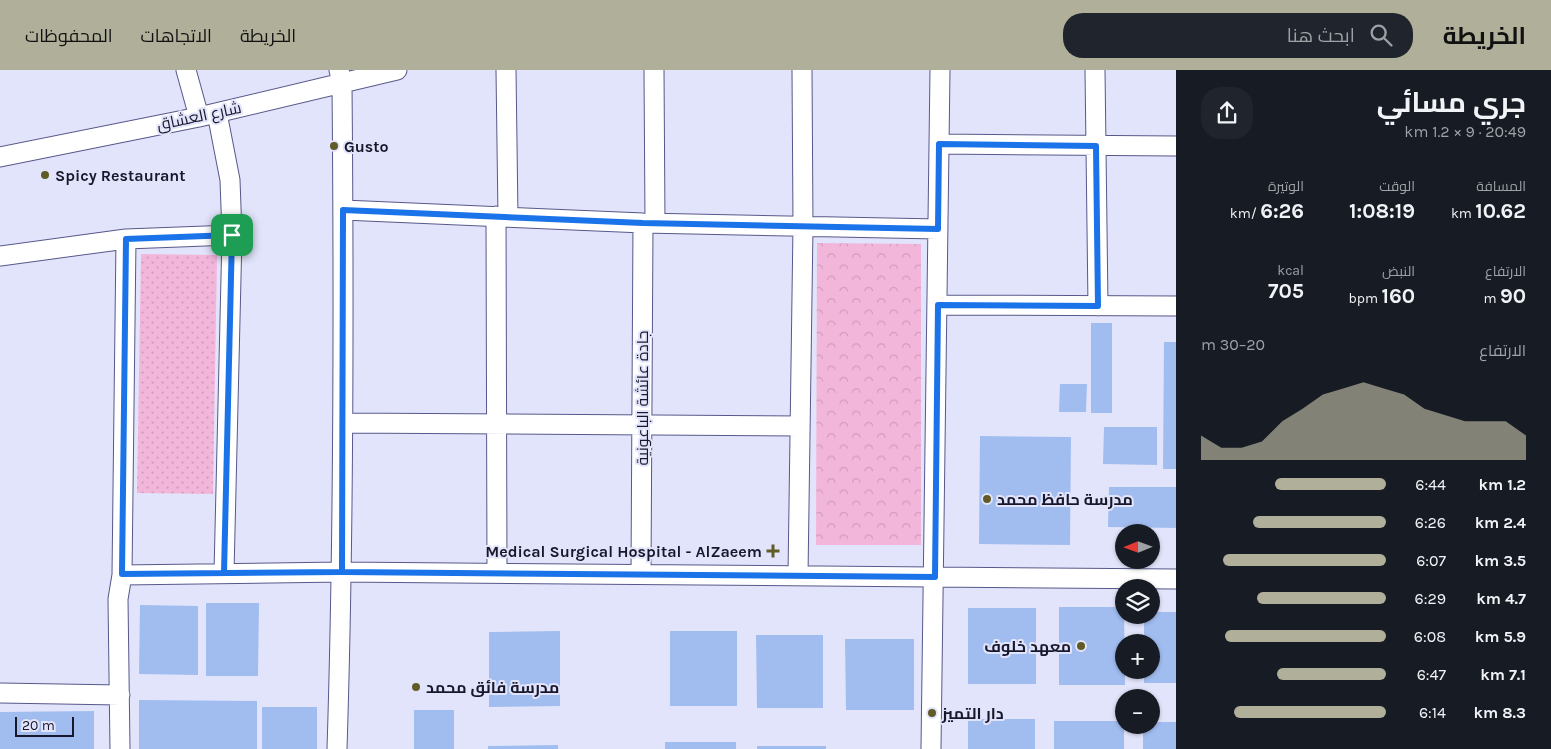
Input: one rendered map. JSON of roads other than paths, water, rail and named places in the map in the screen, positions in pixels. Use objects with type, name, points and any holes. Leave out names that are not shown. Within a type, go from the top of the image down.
[{"type":"street","points":[[186,70],[198,117]]},
{"type":"street","name":"شارع العشاق","points":[[0,156],[217,113],[340,77],[397,70]]},
{"type":"street","points":[[497,573],[496,425],[506,70]]},
{"type":"street","name":"جادة عائشة الباعونية","points":[[642,574],[642,426],[654,70]]},
{"type":"street","points":[[798,576],[803,226],[802,70]]},
{"type":"street","points":[[931,749],[935,577],[940,70]]},
{"type":"street","points":[[1095,70],[1098,306]]},
{"type":"street","points":[[337,749],[342,572],[343,423],[343,210],[340,77]]},
{"type":"street","points":[[217,113],[230,180],[232,235],[224,573]]},
{"type":"street","points":[[939,144],[1176,146]]},
{"type":"street","points":[[343,210],[649,223],[938,229]]},
{"type":"street","points":[[0,256],[126,239],[232,235]]},
{"type":"street","points":[[120,749],[118,599],[122,574],[126,239]]},
{"type":"street","points":[[938,305],[1176,306]]},
{"type":"street","points":[[343,423],[800,426]]},
{"type":"street","points":[[122,574],[342,572],[1176,579]]},
{"type":"street","points":[[0,693],[120,696]]},
{"type":"place","name":"Gusto","points":[[334,146]]},
{"type":"place","name":"Spicy Restaurant","points":[[45,175]]},
{"type":"place","name":"مدرسة حافظ محمد","points":[[987,499]]},
{"type":"place","name":"Medical Surgical Hospital - AlZaeem","points":[[773,551]]},
{"type":"place","name":"معهد خلوف","points":[[1081,646]]},
{"type":"place","name":"مدرسة فائق محمد","points":[[416,687]]},
{"type":"place","name":"دار التميز","points":[[932,713]]}]
